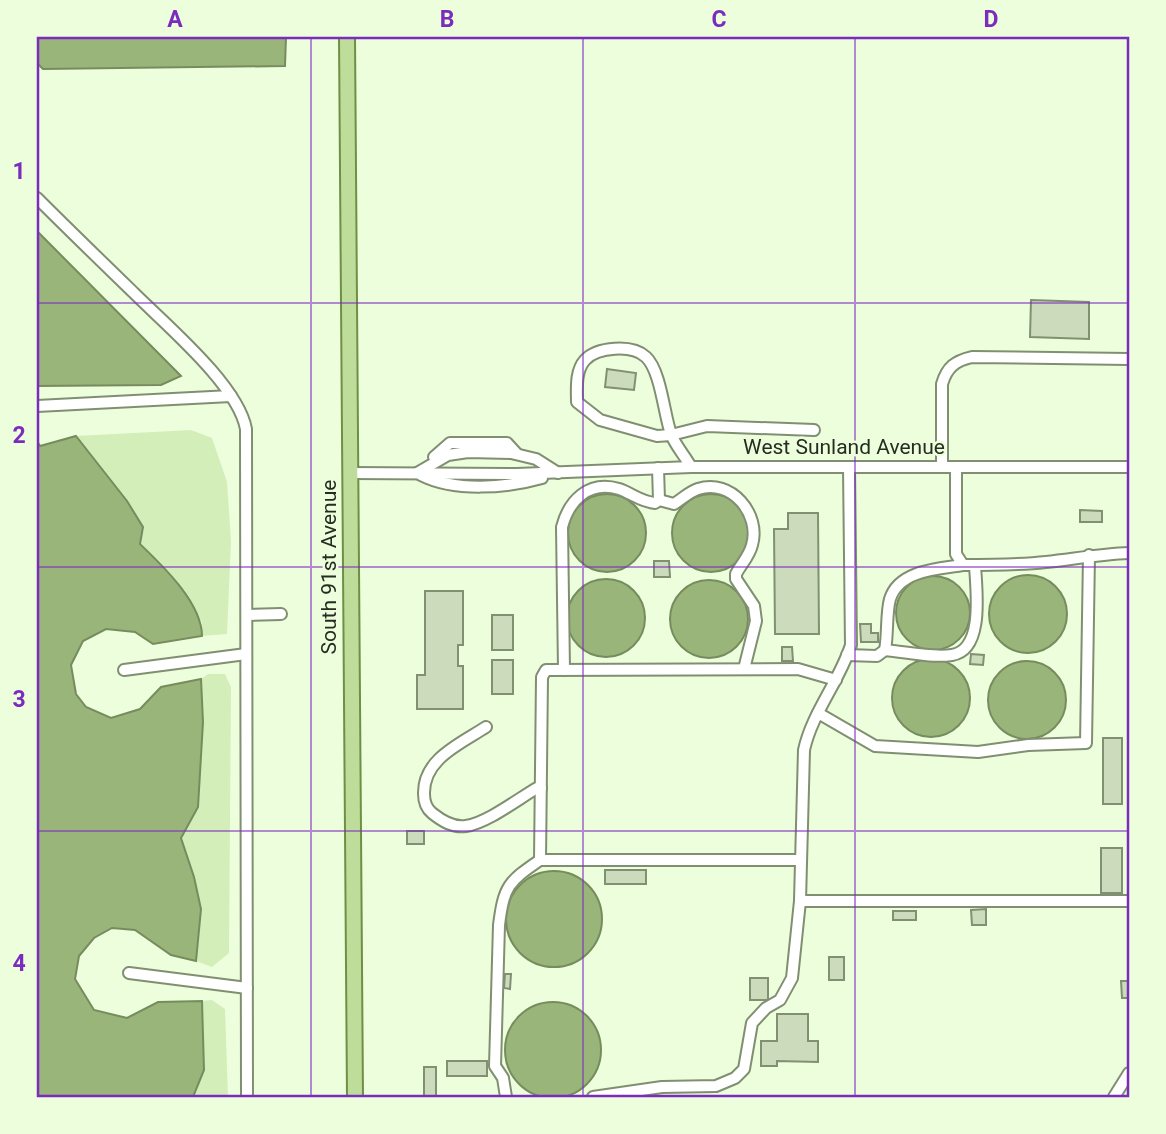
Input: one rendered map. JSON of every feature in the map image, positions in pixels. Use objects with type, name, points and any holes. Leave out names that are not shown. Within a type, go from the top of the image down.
[{"type":"main road","name":"South 91st Avenue","points":[[348,37],[355,1097]]},
{"type":"street","points":[[37,198],[189,347],[231,396],[244,418],[247,615],[247,1097]]},
{"type":"street","points":[[691,467],[671,435],[659,384],[646,357],[631,350],[601,351],[584,361],[576,380],[578,402],[600,420],[657,436],[671,435],[707,426],[814,430]]},
{"type":"street","points":[[942,467],[943,384],[946,372],[953,364],[972,357],[1129,359]]},
{"type":"street","points":[[37,406],[231,396]]},
{"type":"street","name":"West Sunland Avenue","points":[[416,473],[448,455],[457,453],[517,454],[537,460],[558,473]]},
{"type":"street","name":"West Sunland Avenue","points":[[350,473],[416,473],[435,482],[517,485],[558,473],[691,467],[1129,467]]},
{"type":"street","points":[[593,1097],[662,1087],[716,1086],[735,1078],[744,1069],[752,1023],[766,1008],[780,1000],[792,978],[800,901],[804,750],[807,732],[836,680],[850,645],[849,467]]},
{"type":"street","points":[[847,655],[877,656],[886,650],[956,655],[966,646],[978,614],[969,565],[956,554],[956,467]]},
{"type":"street","points":[[658,468],[659,500]]},
{"type":"street","points":[[564,670],[562,527],[566,511],[577,498],[589,490],[606,486],[647,503],[659,500]]},
{"type":"street","points":[[659,500],[668,504],[674,503],[698,489],[714,488],[735,495],[747,508],[754,527],[753,542],[736,579],[754,606],[756,621],[744,669]]},
{"type":"street","points":[[886,650],[890,599],[900,582],[917,574],[969,565],[1047,562],[1089,555],[1129,553]]},
{"type":"street","points":[[818,713],[875,746],[978,752],[1028,745],[1086,743],[1089,555]]},
{"type":"street","points":[[247,615],[281,614]]},
{"type":"street","points":[[124,670],[246,654]]},
{"type":"street","points":[[540,860],[542,677],[546,670],[798,669],[836,680]]},
{"type":"street","points":[[486,727],[442,756],[429,770],[424,785],[424,799],[428,810],[447,824],[467,826],[482,821],[541,788]]},
{"type":"street","points":[[506,1097],[503,1078],[497,1072],[495,1036],[498,1026],[499,925],[502,902],[506,889],[512,882],[540,860],[801,860]]},
{"type":"street","points":[[800,901],[1129,901]]},
{"type":"street","points":[[129,973],[247,988]]},
{"type":"street","points":[[1114,1097],[1129,1073]]},
{"type":"shaded area","points":[[37,37],[286,37],[285,66],[43,69],[37,63]]},
{"type":"shaded area","points":[[37,231],[181,376],[161,385],[37,386]]},
{"type":"shaded area","points":[[191,430],[212,438],[227,482],[231,541],[227,634],[202,636],[202,622],[188,599],[140,544],[127,501],[76,436]]},
{"type":"shaded area","points":[[76,436],[127,501],[143,527],[140,544],[180,586],[196,611],[202,636],[153,644],[135,632],[106,629],[83,641],[71,665],[76,694],[86,707],[111,718],[140,709],[161,687],[201,679],[203,722],[198,807],[181,838],[201,909],[196,961],[171,955],[135,930],[112,928],[94,938],[79,956],[75,979],[94,1010],[127,1018],[158,1002],[202,1001],[204,1070],[193,1097],[37,1097],[37,441],[40,446]]},
{"type":"shaded area","points":[[599,494],[615,494],[629,500],[640,511],[646,525],[646,541],[640,555],[629,566],[615,572],[599,572],[585,566],[574,555],[568,541],[568,525],[574,511],[585,500]]},
{"type":"shaded area","points":[[711,494],[726,497],[739,505],[747,518],[750,533],[747,548],[739,561],[726,569],[711,572],[696,569],[683,561],[675,548],[672,533],[675,518],[683,505],[696,497]]},
{"type":"shaded area","points":[[1020,575],[1036,575],[1050,581],[1061,592],[1067,606],[1067,622],[1061,636],[1050,647],[1036,653],[1020,653],[1006,647],[995,636],[989,622],[989,606],[995,592],[1006,581]]},
{"type":"shaded area","points":[[926,576],[940,576],[954,582],[964,592],[970,613],[968,627],[954,644],[940,650],[926,650],[912,644],[902,634],[896,620],[896,606],[902,592],[912,582]]},
{"type":"shaded area","points":[[598,579],[614,579],[628,585],[639,596],[645,610],[645,626],[639,640],[628,651],[614,657],[598,657],[584,651],[573,640],[567,626],[567,610],[573,596],[584,585]]},
{"type":"shaded area","points":[[701,580],[717,580],[731,586],[742,597],[748,611],[748,627],[742,641],[731,652],[717,658],[701,658],[687,652],[676,641],[670,627],[670,611],[676,597],[687,586]]},
{"type":"shaded area","points":[[923,659],[939,659],[953,665],[964,676],[970,690],[970,706],[964,720],[953,731],[939,737],[923,737],[909,731],[898,720],[892,706],[892,690],[898,676],[909,665]]},
{"type":"shaded area","points":[[1019,661],[1035,661],[1049,667],[1060,678],[1066,692],[1066,708],[1060,722],[1049,733],[1035,739],[1019,739],[1005,733],[994,722],[988,708],[988,692],[994,678],[1005,667]]},
{"type":"shaded area","points":[[208,674],[225,674],[231,687],[229,953],[212,967],[196,961],[201,909],[181,838],[198,807],[203,722],[201,679]]},
{"type":"shaded area","points":[[554,871],[572,875],[588,885],[598,901],[602,919],[598,937],[588,953],[572,963],[554,967],[536,963],[520,953],[510,937],[506,919],[510,901],[520,885],[536,875]]},
{"type":"shaded area","points":[[212,1000],[225,1009],[228,1097],[193,1097],[204,1070],[202,1001]]},
{"type":"shaded area","points":[[553,1002],[571,1006],[587,1016],[597,1032],[601,1050],[597,1068],[587,1084],[571,1094],[553,1098],[535,1094],[519,1084],[509,1068],[505,1050],[509,1032],[519,1016],[535,1006]]},
{"type":"building","points":[[1031,300],[1089,302],[1089,339],[1030,337]]},
{"type":"building","points":[[607,369],[636,373],[634,390],[605,387]]},
{"type":"building","points":[[1080,510],[1102,511],[1102,522],[1080,522]]},
{"type":"building","points":[[788,513],[818,513],[819,634],[775,634],[774,529],[788,529]]},
{"type":"building","points":[[654,561],[669,561],[670,577],[654,577]]},
{"type":"building","points":[[425,591],[463,591],[463,645],[458,645],[458,666],[463,666],[463,709],[417,709],[417,675],[425,675]]},
{"type":"building","points":[[492,615],[513,615],[513,650],[492,650]]},
{"type":"building","points":[[860,624],[871,624],[871,633],[878,633],[878,642],[861,642]]},
{"type":"building","points":[[782,647],[792,647],[793,661],[782,661]]},
{"type":"building","points":[[971,654],[984,655],[983,665],[970,664]]},
{"type":"building","points":[[492,660],[513,660],[513,694],[492,694]]},
{"type":"building","points":[[1103,738],[1122,738],[1122,804],[1103,804]]},
{"type":"building","points":[[407,831],[424,831],[424,844],[407,844]]},
{"type":"building","points":[[1101,848],[1122,848],[1122,893],[1101,893]]},
{"type":"building","points":[[605,870],[646,870],[646,884],[605,884]]},
{"type":"building","points":[[986,909],[986,925],[972,925],[971,910]]},
{"type":"building","points":[[893,911],[916,911],[916,920],[893,920]]},
{"type":"building","points":[[829,957],[844,957],[844,980],[829,980]]},
{"type":"building","points":[[505,974],[511,974],[510,989],[504,988]]},
{"type":"building","points":[[750,978],[768,978],[768,1000],[750,1000]]},
{"type":"building","points":[[1121,981],[1129,981],[1129,998],[1122,998]]},
{"type":"building","points":[[777,1014],[808,1014],[808,1041],[818,1041],[818,1062],[777,1061],[777,1066],[761,1066],[761,1041],[777,1041]]},
{"type":"building","points":[[447,1061],[487,1061],[487,1076],[447,1076]]},
{"type":"building","points":[[424,1067],[436,1067],[436,1097],[424,1097]]}]
